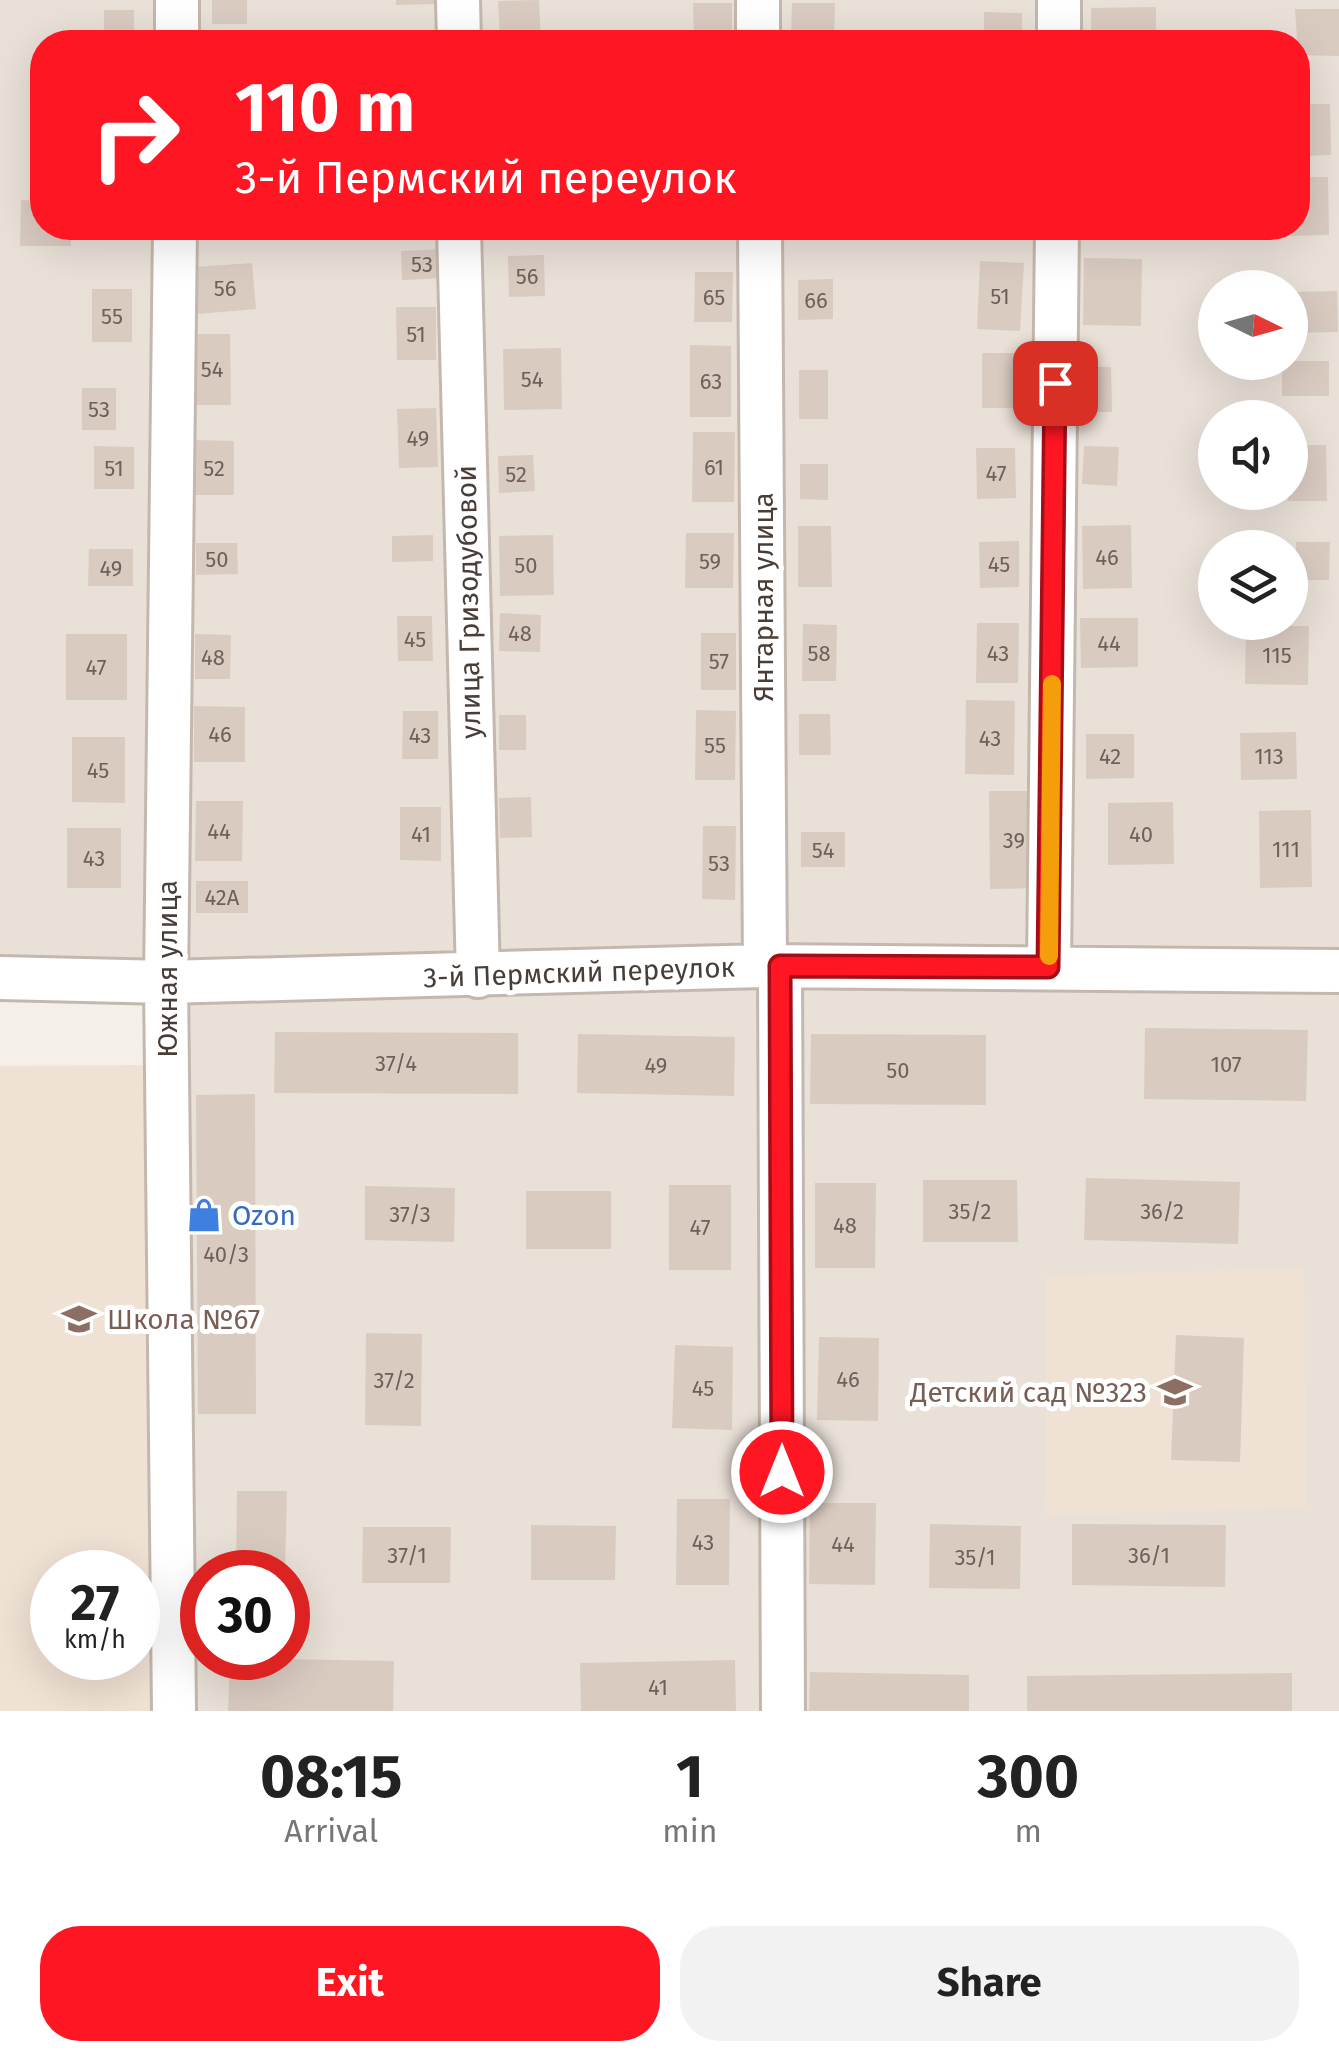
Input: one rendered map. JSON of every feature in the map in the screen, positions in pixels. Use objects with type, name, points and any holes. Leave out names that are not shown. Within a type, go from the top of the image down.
[{"type":"street","points":[[177,0],[177,30]]},
{"type":"street","points":[[458,0],[458,30]]},
{"type":"street","points":[[758,0],[758,30]]},
{"type":"street","points":[[1059,0],[1059,30]]},
{"type":"street","name":"Южная улица","points":[[174,240],[166,982],[174,1711]]},
{"type":"street","name":"улица Гризодубовой","points":[[459,240],[478,976]]},
{"type":"street","name":"Янтарная улица","points":[[760,240],[784,1711]]},
{"type":"street","points":[[1048,967],[1057,240]]},
{"type":"street","name":"3-й Пермский переулок","points":[[0,978],[166,982],[772,966],[1339,971]]},
{"type":"shaded area","points":[[0,0],[1339,0],[1339,1711],[174,1711],[166,983],[0,978]]},
{"type":"shaded area","name":"Школа №67","points":[[156,1065],[160,1550],[30,1550],[30,1680],[160,1680],[160,1582],[161,1711],[0,1711],[0,1066]]},
{"type":"shaded area","name":"Детский сад №323","points":[[1304,1268],[1307,1508],[1045,1516],[1046,1276]]},
{"type":"building","points":[[212,0],[247,0],[247,24],[212,24]]},
{"type":"building","points":[[396,0],[435,0],[435,4],[396,5]]},
{"type":"building","points":[[539,0],[540,30],[499,30],[498,1]]},
{"type":"building","points":[[693,3],[732,3],[732,30],[694,30]]},
{"type":"building","points":[[792,3],[835,3],[834,30],[791,30]]},
{"type":"building","points":[[1156,7],[1156,30],[1091,30],[1091,8]]},
{"type":"building","points":[[1295,9],[1339,9],[1339,56],[1310,55],[1310,30],[1296,30]]},
{"type":"building","points":[[104,10],[134,10],[134,30],[104,30]]},
{"type":"building","points":[[984,12],[1022,13],[1022,30],[984,30]]},
{"type":"building","points":[[1310,104],[1330,104],[1331,155],[1310,156]]},
{"type":"building","points":[[1310,177],[1328,177],[1329,235],[1310,235]]},
{"type":"building","points":[[21,200],[30,200],[30,240],[71,240],[71,246],[20,246]]},
{"type":"building","points":[[442,249],[444,278],[402,280],[401,251]]},
{"type":"building","points":[[544,255],[545,296],[509,297],[508,256]]},
{"type":"building","points":[[1084,258],[1142,259],[1141,326],[1083,325]]},
{"type":"building","points":[[980,261],[1024,263],[1020,331],[977,329]]},
{"type":"building","points":[[252,263],[256,309],[198,314],[194,267]]},
{"type":"building","points":[[695,272],[733,272],[732,322],[694,322]]},
{"type":"building","points":[[833,279],[833,319],[798,320],[798,280]]},
{"type":"building","points":[[92,289],[132,289],[132,342],[92,342]]},
{"type":"building","points":[[1337,291],[1338,332],[1308,333],[1308,292]]},
{"type":"building","points":[[396,307],[436,307],[436,360],[397,360]]},
{"type":"building","points":[[194,334],[230,334],[231,405],[194,405]]},
{"type":"building","points":[[690,345],[731,346],[731,417],[690,417]]},
{"type":"building","points":[[561,348],[562,409],[504,410],[503,349]]},
{"type":"building","points":[[982,353],[1018,353],[1017,408],[982,408]]},
{"type":"building","points":[[1308,361],[1329,361],[1329,396],[1282,396],[1282,380],[1308,380]]},
{"type":"building","points":[[1084,367],[1111,367],[1112,412],[1084,412]]},
{"type":"building","points":[[799,370],[828,370],[828,419],[799,419]]},
{"type":"building","points":[[82,388],[116,388],[116,430],[82,430]]},
{"type":"building","points":[[436,408],[438,467],[399,468],[397,409]]},
{"type":"building","points":[[693,432],[735,432],[734,502],[692,502]]},
{"type":"building","points":[[194,440],[234,441],[234,495],[194,495]]},
{"type":"building","points":[[1308,445],[1326,445],[1327,501],[1308,501]]},
{"type":"building","points":[[94,446],[134,447],[134,489],[94,489]]},
{"type":"building","points":[[1084,446],[1119,447],[1117,486],[1082,484]]},
{"type":"building","points":[[976,448],[1015,448],[1016,498],[977,499]]},
{"type":"building","points":[[533,455],[535,491],[499,493],[498,456]]},
{"type":"building","points":[[800,464],[828,464],[828,500],[800,499]]},
{"type":"building","points":[[1131,525],[1132,588],[1083,589],[1082,526]]},
{"type":"building","points":[[798,526],[831,526],[832,587],[798,587]]},
{"type":"building","points":[[686,533],[734,533],[733,588],[685,588]]},
{"type":"building","points":[[433,535],[433,561],[392,562],[392,536]]},
{"type":"building","points":[[553,535],[554,595],[500,596],[499,536]]},
{"type":"building","points":[[1019,541],[1019,587],[980,588],[979,542]]},
{"type":"building","points":[[1308,542],[1330,542],[1329,580],[1308,580]]},
{"type":"building","points":[[196,543],[237,543],[238,574],[196,575]]},
{"type":"building","points":[[89,549],[133,549],[133,586],[88,586]]},
{"type":"building","points":[[500,613],[541,615],[540,652],[499,651]]},
{"type":"building","points":[[397,616],[432,616],[433,661],[398,661]]},
{"type":"building","points":[[1080,618],[1138,618],[1138,667],[1081,668]]},
{"type":"building","points":[[977,623],[1019,623],[1018,683],[976,683]]},
{"type":"building","points":[[803,624],[837,625],[836,681],[802,681]]},
{"type":"building","points":[[1309,626],[1308,685],[1245,684],[1246,640],[1308,640]]},
{"type":"building","points":[[701,633],[736,633],[736,690],[701,690]]},
{"type":"building","points":[[66,634],[127,634],[127,700],[66,700]]},
{"type":"building","points":[[195,634],[231,635],[230,679],[195,679]]},
{"type":"building","points":[[966,700],[1015,701],[1014,775],[965,774]]},
{"type":"building","points":[[194,706],[245,707],[245,762],[194,762]]},
{"type":"building","points":[[696,710],[736,711],[735,780],[695,780]]},
{"type":"building","points":[[403,711],[438,711],[438,759],[402,759]]},
{"type":"building","points":[[799,714],[830,714],[831,755],[799,755]]},
{"type":"building","points":[[499,715],[526,715],[526,750],[499,750]]},
{"type":"building","points":[[1296,732],[1297,779],[1241,780],[1240,733]]},
{"type":"building","points":[[1086,734],[1134,734],[1134,778],[1086,779]]},
{"type":"building","points":[[72,737],[125,737],[125,803],[72,802]]},
{"type":"building","points":[[989,791],[1038,791],[1039,888],[990,889]]},
{"type":"building","points":[[531,797],[532,837],[500,838],[499,798]]},
{"type":"building","points":[[196,801],[243,801],[242,861],[195,861]]},
{"type":"building","points":[[1173,802],[1174,864],[1108,865],[1108,803]]},
{"type":"building","points":[[400,807],[441,807],[441,861],[400,860]]},
{"type":"building","points":[[1311,810],[1312,887],[1260,888],[1259,811]]},
{"type":"building","points":[[703,826],[736,826],[735,900],[702,899]]},
{"type":"building","points":[[67,828],[121,828],[121,888],[67,888]]},
{"type":"building","points":[[801,832],[845,832],[845,867],[801,867]]},
{"type":"building","points":[[196,881],[248,881],[248,913],[196,913]]},
{"type":"building","points":[[1145,1028],[1308,1030],[1306,1101],[1144,1099]]},
{"type":"building","points":[[275,1032],[518,1033],[518,1094],[274,1093]]},
{"type":"building","points":[[578,1034],[735,1037],[734,1096],[577,1093]]},
{"type":"building","points":[[811,1034],[986,1035],[986,1105],[810,1104]]},
{"type":"building","points":[[255,1094],[256,1414],[198,1414],[196,1095]]},
{"type":"building","points":[[1086,1178],[1240,1182],[1238,1244],[1084,1240]]},
{"type":"building","points":[[923,1180],[1017,1180],[1018,1242],[923,1242]]},
{"type":"building","points":[[815,1183],[876,1183],[875,1268],[815,1268]]},
{"type":"building","points":[[669,1185],[731,1185],[731,1270],[669,1270]]},
{"type":"building","points":[[365,1186],[455,1188],[454,1242],[365,1240]]},
{"type":"building","points":[[526,1191],[611,1191],[611,1249],[526,1249]]},
{"type":"building","points":[[366,1333],[422,1334],[421,1426],[365,1425]]},
{"type":"building","points":[[1176,1335],[1244,1338],[1240,1462],[1171,1460]]},
{"type":"building","points":[[819,1337],[879,1338],[878,1421],[817,1420]]},
{"type":"building","points":[[675,1345],[733,1347],[732,1430],[672,1428]]},
{"type":"building","points":[[237,1491],[287,1491],[286,1550],[236,1550]]},
{"type":"building","points":[[677,1499],[730,1499],[729,1585],[676,1585]]},
{"type":"building","points":[[810,1503],[876,1503],[875,1585],[809,1584]]},
{"type":"building","points":[[930,1524],[1021,1526],[1020,1589],[929,1588]]},
{"type":"building","points":[[1072,1524],[1226,1525],[1225,1587],[1072,1585]]},
{"type":"building","points":[[531,1525],[616,1526],[615,1580],[531,1580]]},
{"type":"building","points":[[363,1527],[451,1527],[450,1583],[362,1583]]},
{"type":"building","points":[[310,1659],[394,1661],[393,1711],[228,1711],[229,1680],[310,1680]]},
{"type":"building","points":[[735,1660],[736,1711],[581,1711],[580,1663]]},
{"type":"building","points":[[810,1672],[969,1675],[969,1711],[809,1711]]},
{"type":"building","points":[[1292,1673],[1292,1711],[1027,1711],[1027,1676]]},
{"type":"slow traffic","points":[[1049,956],[1052,684]]},
{"type":"place","name":"Ozon","points":[[204,1215]]},
{"type":"place","name":"Школа №67","points":[[79,1319]]},
{"type":"place","name":"Детский сад №323","points":[[1175,1392]]},
{"type":"route","points":[[782,1472],[780,966],[1048,967],[1055,383]]}]
